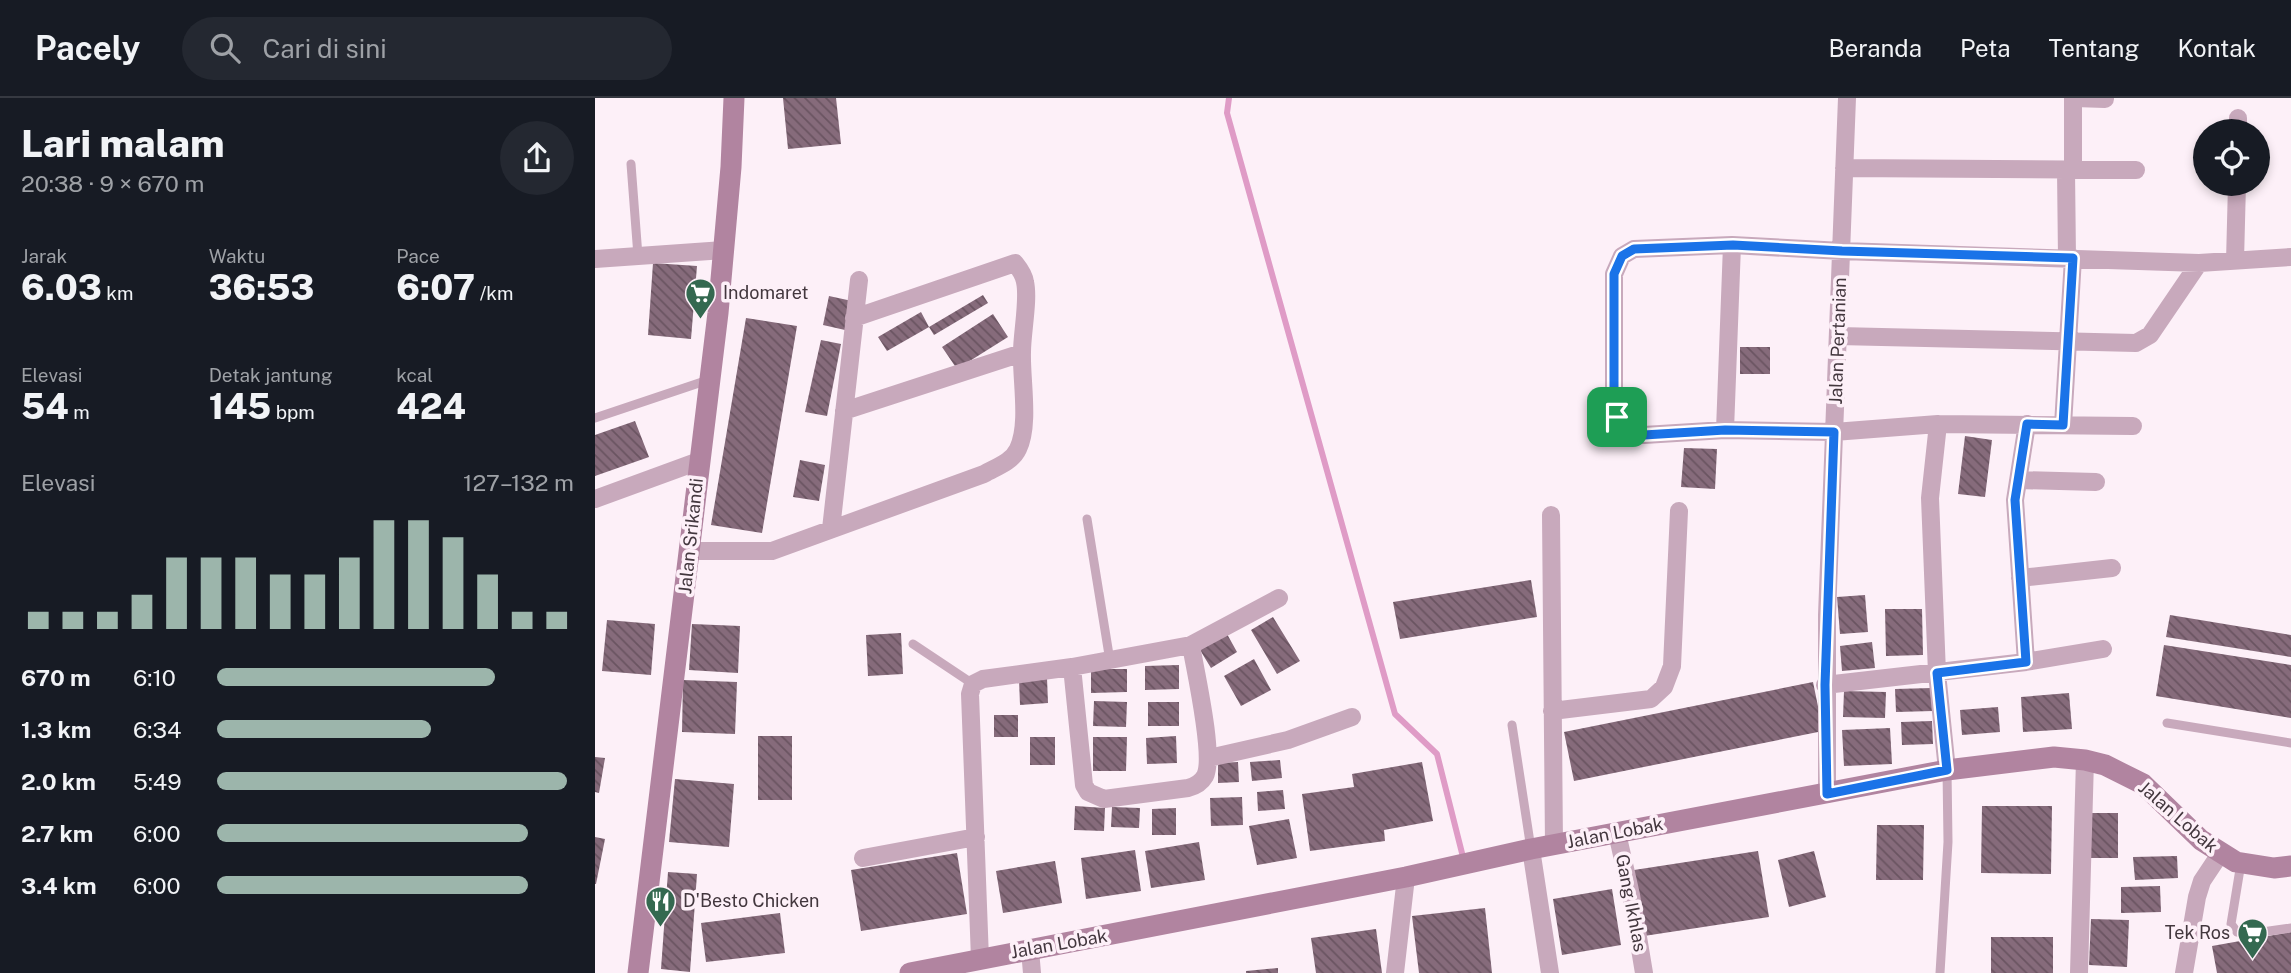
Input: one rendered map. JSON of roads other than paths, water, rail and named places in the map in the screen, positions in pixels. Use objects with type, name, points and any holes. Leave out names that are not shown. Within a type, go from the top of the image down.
[{"type":"main road","name":"Jalan Srikandi","points":[[638,973],[724,250],[734,98]]},
{"type":"main road","name":"Jalan Lobak","points":[[911,973],[1406,877],[1531,849],[1947,770],[2055,757],[2085,760],[2113,769],[2143,784],[2201,840],[2220,854],[2241,863],[2274,868],[2291,866]]},
{"type":"street","name":"Jalan Pertanian","points":[[1827,794],[1825,685],[1847,98]]},
{"type":"street","points":[[2063,425],[2069,342],[2070,169],[2074,98],[2105,99]]},
{"type":"street","points":[[1844,168],[2136,170]]},
{"type":"street","points":[[2235,261],[2237,196]]},
{"type":"street","points":[[1725,430],[1733,245]]},
{"type":"street","points":[[2133,426],[1938,424],[1834,432],[1725,430],[1644,435],[1621,426],[1614,402],[1614,274],[1622,256],[1634,249],[1733,245],[2199,263],[2291,257]]},
{"type":"street","points":[[595,259],[724,250]]},
{"type":"street","points":[[690,551],[772,551],[984,474],[1010,460],[1022,437],[1022,353],[1026,283],[1014,263],[855,318]]},
{"type":"street","points":[[1838,336],[2136,344],[2150,335],[2199,263]]},
{"type":"street","points":[[831,529],[859,281]]},
{"type":"street","points":[[844,411],[1022,353]]},
{"type":"street","points":[[1938,424],[1930,498],[1937,673],[1947,770]]},
{"type":"street","points":[[2026,662],[2015,500],[2027,424]]},
{"type":"street","points":[[595,499],[699,461]]},
{"type":"street","points":[[2018,480],[2096,482]]},
{"type":"street","points":[[1552,712],[1651,699],[1664,687],[1672,666],[1679,512]]},
{"type":"street","points":[[1551,515],[1554,845]]},
{"type":"street","points":[[2020,578],[2112,568]]},
{"type":"street","points":[[980,959],[970,694],[973,684],[983,680],[1109,661],[1191,645],[1279,598]]},
{"type":"street","points":[[1072,667],[1084,785],[1088,792],[1104,799],[1188,788],[1198,785],[1205,776],[1209,758],[1191,645]]},
{"type":"street","points":[[1825,685],[2026,662],[2103,649]]},
{"type":"street","points":[[1209,758],[1288,740],[1352,717]]},
{"type":"street","points":[[2079,973],[2085,760]]},
{"type":"street","name":"Gang Ikhlas","points":[[1617,833],[1644,973]]},
{"type":"street","points":[[863,858],[977,836]]},
{"type":"street","points":[[1531,849],[1551,973]]},
{"type":"street","points":[[2184,973],[2197,897],[2202,881],[2220,854]]},
{"type":"street","points":[[1395,973],[1406,877]]},
{"type":"street","points":[[1030,950],[1032,973]]},
{"type":"lane","points":[[631,164],[638,256]]},
{"type":"lane","points":[[595,418],[708,380]]},
{"type":"lane","points":[[1087,519],[1109,661]]},
{"type":"lane","points":[[913,644],[973,684]]},
{"type":"lane","points":[[2167,723],[2291,743]]},
{"type":"lane","points":[[1511,725],[1531,849]]},
{"type":"lane","points":[[1940,973],[1948,842],[1947,770]]},
{"type":"lane","points":[[2241,863],[2231,924],[2237,932],[2248,934],[2291,928]]},
{"type":"waterway","points":[[1229,98],[1227,113],[1395,714],[1437,754],[1463,857]]},
{"type":"place","name":"Indomaret","points":[[700,320]]},
{"type":"place","name":"D'Besto Chicken","points":[[660,928]]},
{"type":"place","name":"Tek Ros","points":[[2253,960]]}]
